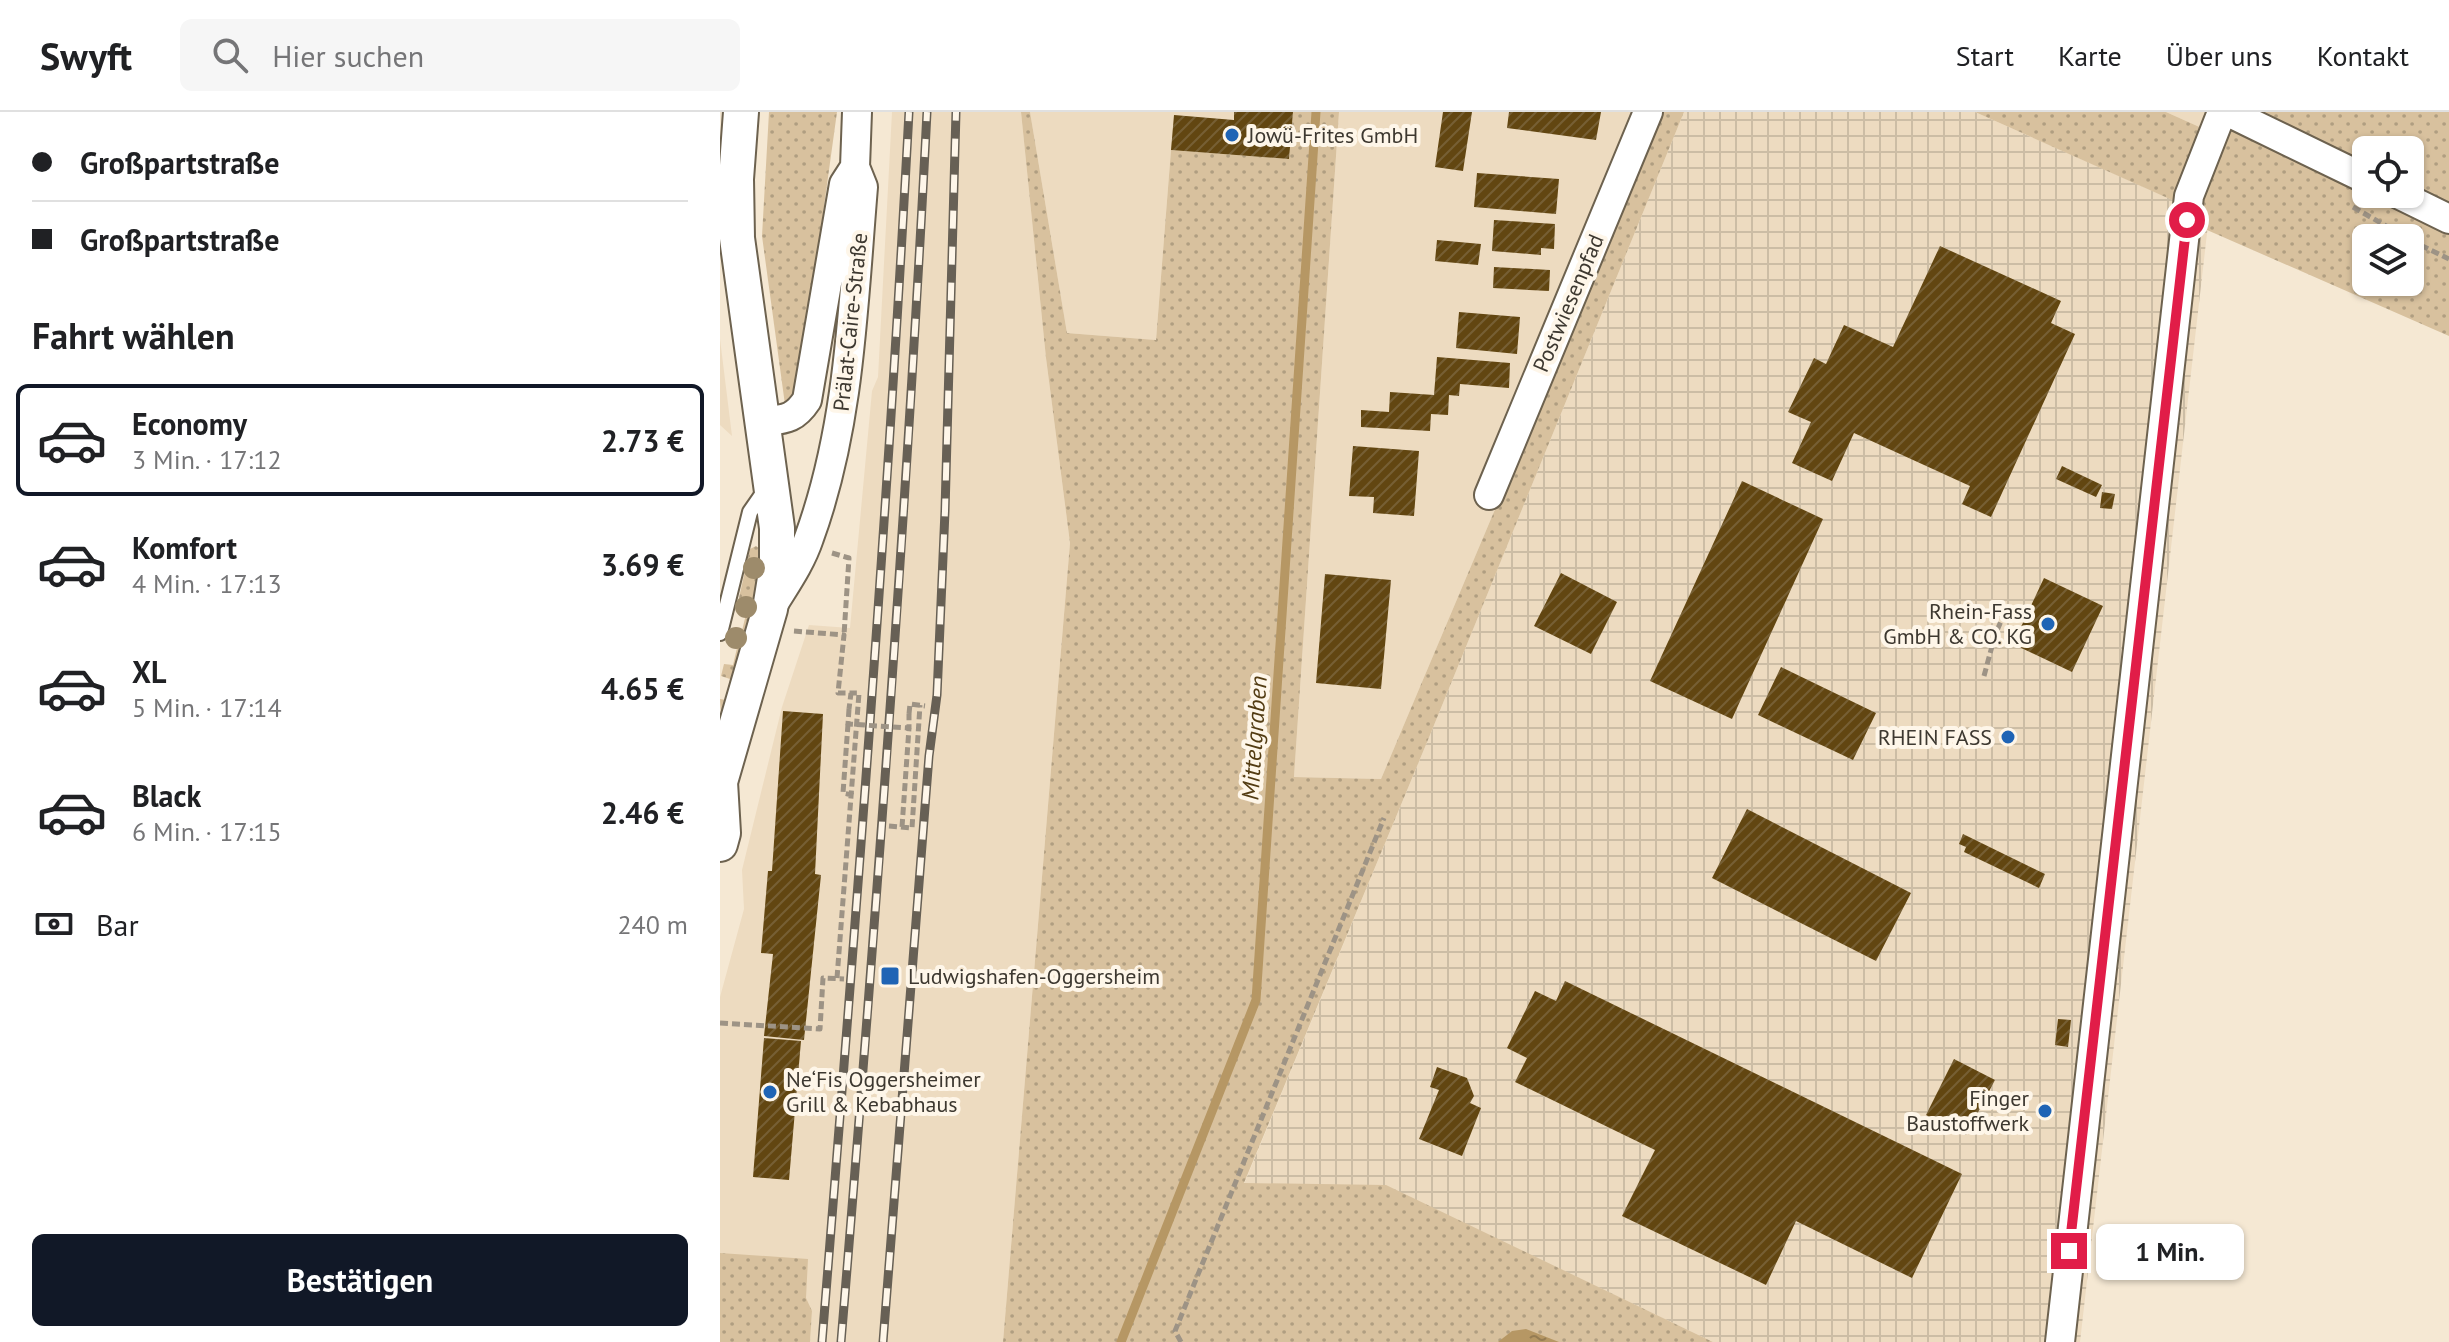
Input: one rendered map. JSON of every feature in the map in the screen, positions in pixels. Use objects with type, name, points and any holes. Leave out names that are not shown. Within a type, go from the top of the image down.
[{"type":"street","name":"Prälat-Caire-Straße","points":[[741,112],[736,179],[737,238],[777,528],[777,566],[768,619]]},
{"type":"street","name":"Prälat-Caire-Straße","points":[[720,844],[723,833],[720,782],[729,724],[768,619],[805,547],[827,476],[842,410],[863,187],[855,167],[857,112]]},
{"type":"street","name":"Postwiesenpfad","points":[[1489,495],[1648,112]]},
{"type":"street","points":[[2060,1342],[2189,196],[2225,112],[2267,120],[2352,171]]},
{"type":"street","name":"Prälat-Caire-Straße","points":[[762,422],[788,419],[799,412],[807,400],[844,184],[855,167]]},
{"type":"street","points":[[2424,207],[2449,219]]},
{"type":"lane","points":[[720,633],[750,512],[770,482]]},
{"type":"path","points":[[2424,247],[2449,259]]},
{"type":"path","points":[[720,1023],[820,1029],[823,978],[841,978],[855,796],[859,693],[838,693],[849,558],[805,547]]},
{"type":"path","points":[[1984,676],[2005,612]]},
{"type":"path","points":[[768,619],[844,635]]},
{"type":"path","points":[[851,693],[843,793],[855,796]]},
{"type":"path","points":[[889,826],[912,828],[922,705],[910,704],[902,827]]},
{"type":"path","points":[[848,724],[909,728]]},
{"type":"path","points":[[1181,1342],[1175,1331],[1384,818]]},
{"type":"shaded area","points":[[769,112],[837,112],[813,286],[792,401],[786,412],[762,236]]},
{"type":"shaded area","points":[[892,112],[1021,112],[1046,358],[1070,543],[1003,1342],[810,1342],[812,1311],[720,1253],[720,997],[744,909],[742,870],[782,707],[809,625],[850,628],[872,391],[878,377]]},
{"type":"shaded area","points":[[1021,112],[1030,112],[1067,333],[1156,340],[1171,150],[1289,159],[1293,112],[1339,112],[1294,777],[1381,779],[1663,112],[1684,112],[1244,1183],[1386,1185],[1713,1342],[1003,1342],[1070,543],[1046,358]]},
{"type":"shaded area","points":[[1030,112],[1293,112],[1289,159],[1171,150],[1156,340],[1067,333]]},
{"type":"shaded area","points":[[1339,112],[1663,112],[1381,779],[1294,777]]},
{"type":"shaded area","points":[[1684,112],[1975,112],[2209,216],[2080,1342],[1713,1342],[1386,1186],[1244,1184]]},
{"type":"shaded area","points":[[1975,112],[2166,112],[2204,129],[2211,112],[2449,112],[2449,336],[2358,296],[2424,296],[2424,224],[2352,224],[2352,294],[2207,230],[2208,216]]},
{"type":"shaded area","points":[[2166,112],[2211,112],[2204,129]]},
{"type":"shaded area","points":[[720,339],[732,436],[720,425]]},
{"type":"shaded area","points":[[756,546],[760,549],[758,592],[729,709],[721,715],[720,699],[726,700],[730,679],[721,676],[724,664],[733,665],[737,648],[728,646],[730,633],[741,635],[746,614],[736,611],[750,549]]},
{"type":"shaded area","points":[[720,1253],[808,1259],[806,1298],[812,1311],[810,1342],[720,1342]]},
{"type":"water","points":[[1526,1329],[1559,1342],[1498,1342],[1512,1331]]},
{"type":"building","name":"Jowü-Frites GmbH","points":[[1234,112],[1293,112],[1289,159],[1171,150],[1174,115],[1234,120]]},
{"type":"building","points":[[1443,112],[1472,112],[1463,171],[1435,167]]},
{"type":"building","points":[[1509,112],[1601,112],[1596,140],[1507,128]]},
{"type":"building","points":[[1477,173],[1559,179],[1556,214],[1474,207]]},
{"type":"building","points":[[1494,220],[1555,224],[1554,249],[1541,248],[1541,255],[1492,251]]},
{"type":"building","points":[[1437,240],[1481,244],[1478,265],[1435,261]]},
{"type":"building","points":[[1940,246],[2061,301],[2051,323],[2075,334],[1991,517],[1962,504],[1970,486],[1854,433],[1832,481],[1792,463],[1811,422],[1788,412],[1814,358],[1826,364],[1844,325],[1893,347]]},
{"type":"building","points":[[1494,267],[1550,270],[1549,291],[1493,288]]},
{"type":"building","points":[[1459,312],[1520,317],[1517,354],[1456,348]]},
{"type":"building","points":[[1437,357],[1510,363],[1509,388],[1460,384],[1459,396],[1449,395],[1448,415],[1431,414],[1430,431],[1361,427],[1361,410],[1389,412],[1390,392],[1434,395]]},
{"type":"building","points":[[1353,446],[1419,451],[1414,516],[1373,513],[1374,497],[1349,496]]},
{"type":"building","points":[[2062,466],[2102,485],[2096,497],[2056,479]]},
{"type":"building","points":[[1742,481],[1823,519],[1732,719],[1650,681]]},
{"type":"building","points":[[2102,492],[2115,494],[2112,509],[2100,508]]},
{"type":"building","points":[[1561,573],[1617,602],[1591,654],[1534,626]]},
{"type":"building","points":[[1325,574],[1391,580],[1381,689],[1316,683]]},
{"type":"building","points":[[2044,578],[2103,606],[2072,672],[2013,644]]},
{"type":"building","points":[[1781,667],[1876,713],[1853,760],[1758,715]]},
{"type":"building","points":[[783,711],[823,714],[815,874],[821,875],[804,1040],[764,1036],[773,954],[761,953],[768,871],[772,871]]},
{"type":"building","points":[[1747,809],[1911,893],[1876,961],[1712,878]]},
{"type":"building","points":[[1963,834],[2045,874],[2039,888],[1964,852],[1966,847],[1959,844]]},
{"type":"building","points":[[1565,981],[1962,1174],[1912,1278],[1796,1221],[1766,1285],[1622,1216],[1655,1150],[1515,1082],[1527,1058],[1507,1048],[1535,991],[1556,1001]]},
{"type":"building","points":[[2058,1019],[2071,1020],[2068,1047],[2055,1045]]},
{"type":"building","points":[[764,1038],[801,1041],[789,1180],[753,1177]]},
{"type":"building","points":[[1954,1059],[1995,1080],[1966,1135],[1926,1115]]},
{"type":"building","points":[[1437,1067],[1467,1078],[1474,1096],[1470,1103],[1481,1108],[1462,1156],[1419,1139],[1439,1090],[1430,1087]]},
{"type":"waterway","name":"Mittelgraben","points":[[1121,1342],[1256,1000],[1316,112]]},
{"type":"railway","points":[[822,1342],[881,574],[909,112]]},
{"type":"railway","points":[[841,1342],[889,727],[927,112]]},
{"type":"railway","points":[[883,1342],[929,756],[937,695],[956,112]]},
{"type":"place","name":"Jowü-Frites GmbH","points":[[1232,135]]},
{"type":"place","name":"Rhein-Fass GmbH & CO. KG","points":[[2048,624]]},
{"type":"place","name":"RHEIN FASS","points":[[2008,737]]},
{"type":"place","name":"Ludwigshafen-Oggersheim","points":[[890,976]]},
{"type":"place","name":"Ne‘Fis Oggersheimer Grill & Kebabhaus","points":[[770,1092]]},
{"type":"place","name":"Finger Baustoffwerk","points":[[2045,1111]]},
{"type":"route","points":[[2069,1251],[2187,220]]}]
